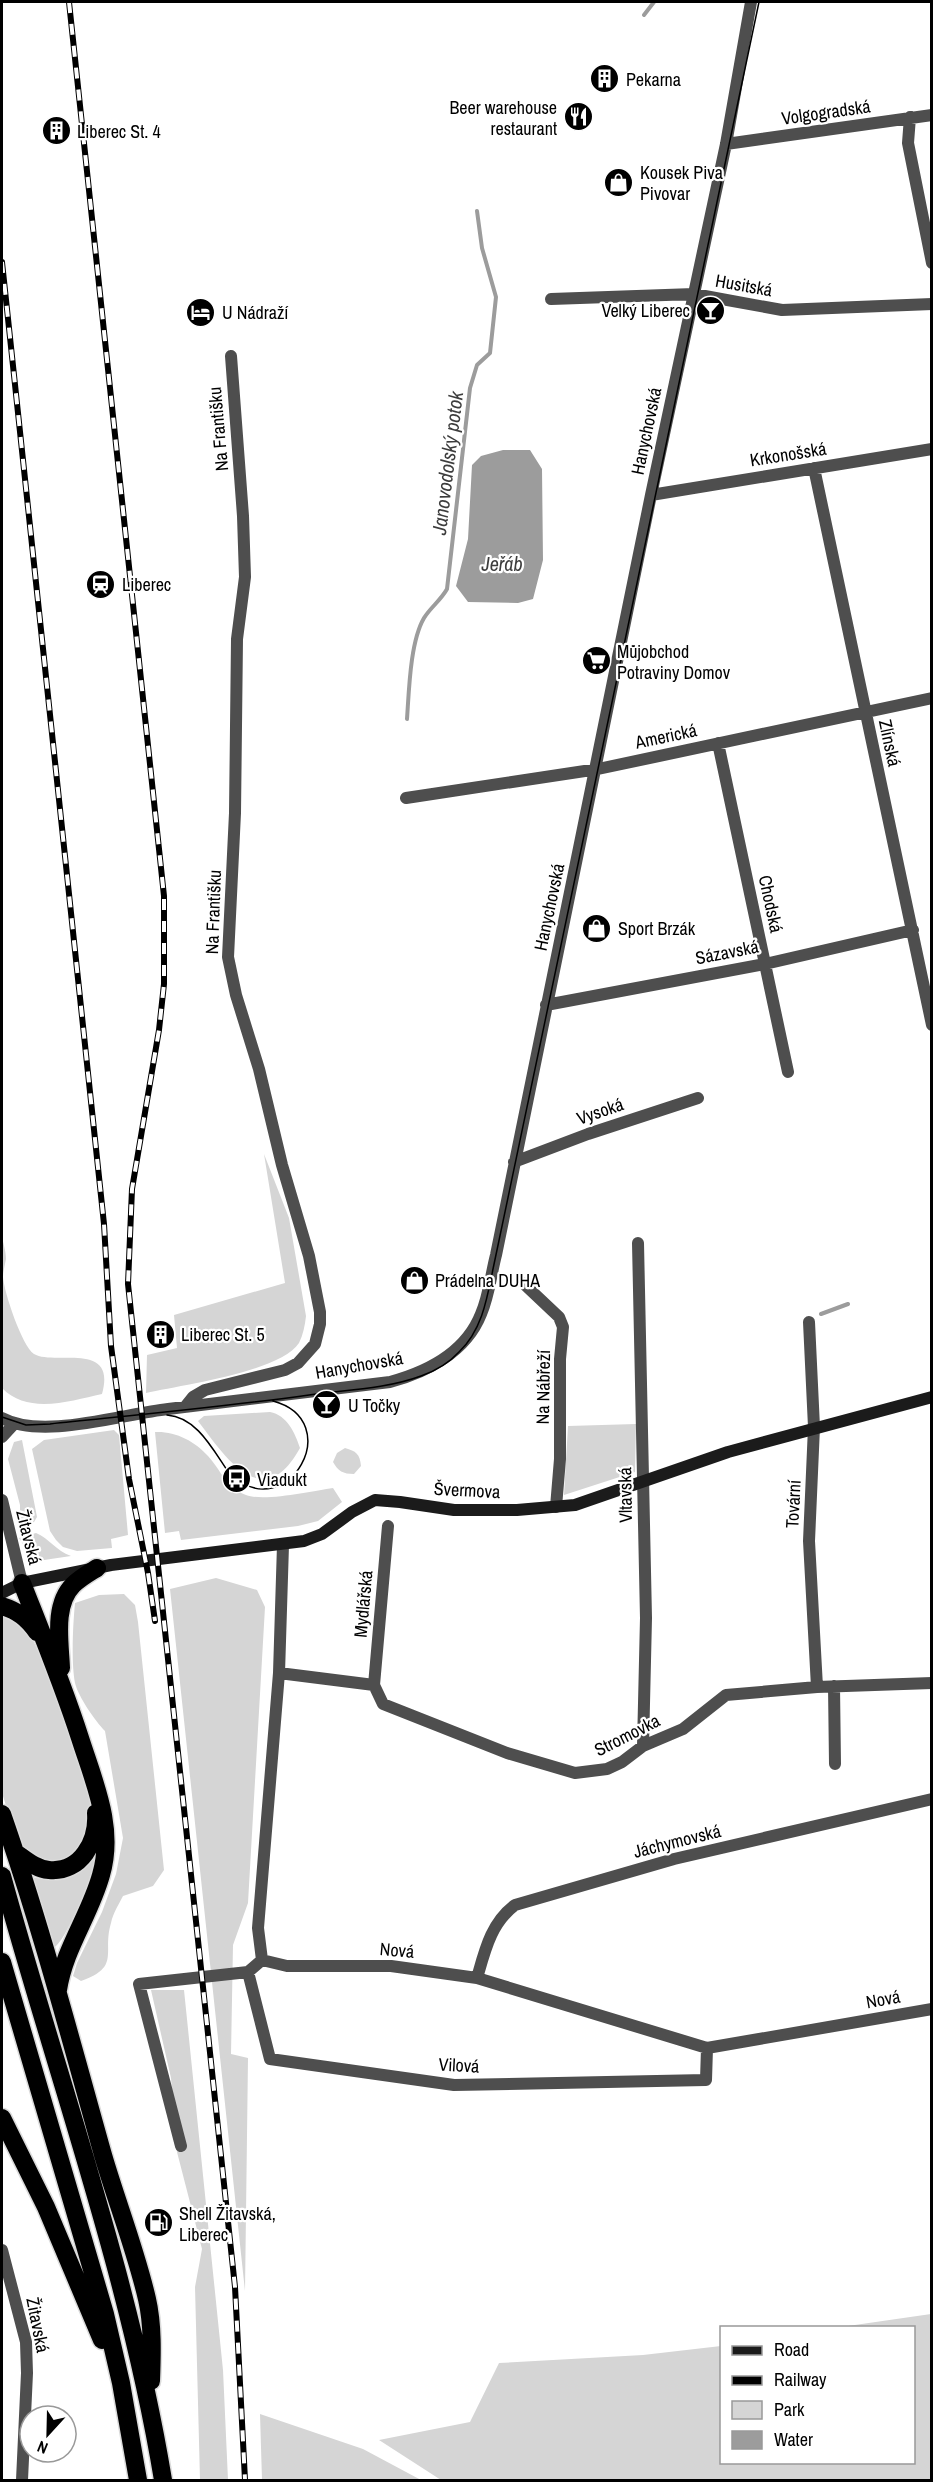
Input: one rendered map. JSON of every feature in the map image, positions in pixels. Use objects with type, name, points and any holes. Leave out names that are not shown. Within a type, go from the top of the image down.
[{"type":"highway","points":[[61,1682],[59,1618],[64,1596],[72,1586],[97,1568]]},
{"type":"highway","points":[[22,1583],[61,1682],[102,1806],[106,1838],[101,1875],[61,1972],[57,1995]]},
{"type":"highway","points":[[2,1606],[27,1618],[39,1636],[61,1682]]},
{"type":"highway","points":[[16,1853],[32,1865],[49,1870],[75,1863],[86,1853],[93,1841],[97,1824],[97,1791]]},
{"type":"highway","points":[[2,1814],[16,1853],[147,2300],[153,2352],[150,2404]]},
{"type":"highway","points":[[2,1876],[32,1985],[106,2229],[150,2404],[163,2481]]},
{"type":"highway","points":[[2,1962],[82,2234],[121,2383],[138,2481]]},
{"type":"highway","points":[[2,2118],[46,2207],[121,2383]]},
{"type":"street","name":"Hanychovská","points":[[14,1424],[69,1425],[185,1407],[390,1382],[411,1376],[444,1358],[470,1334],[482,1313],[726,144],[751,2]]},
{"type":"street","name":"Volgogradská","points":[[726,144],[932,115]]},
{"type":"street","points":[[910,117],[908,143],[932,262]]},
{"type":"street","name":"Husitská","points":[[550,299],[694,294],[782,310],[932,304]]},
{"type":"street","name":"Na Františku","points":[[185,1407],[193,1397],[205,1390],[285,1370],[298,1363],[315,1344],[320,1324],[309,1256],[282,1165],[259,1069],[236,995],[228,957],[236,813],[237,639],[244,577],[243,516],[231,356]]},
{"type":"street","name":"Krkonošská","points":[[651,495],[932,449]]},
{"type":"street","name":"Zlínská","points":[[814,468],[932,1025]]},
{"type":"street","name":"Americká","points":[[406,798],[596,769],[932,698]]},
{"type":"street","name":"Chodská","points":[[718,742],[788,1072]]},
{"type":"street","name":"Sázavská","points":[[546,1005],[765,964],[913,930]]},
{"type":"street","name":"Vysoká","points":[[514,1162],[588,1134],[698,1098]]},
{"type":"street","name":"Vltavská","points":[[638,1244],[646,1618],[643,1746]]},
{"type":"street","name":"Na Nábřeží","points":[[523,1283],[559,1317],[563,1327],[560,1359],[560,1459],[556,1508]]},
{"type":"street","name":"Tovární","points":[[809,1322],[814,1427],[809,1541],[817,1687]]},
{"type":"street","name":"Švermova","points":[[2,1593],[22,1583],[97,1568],[304,1541],[322,1534],[352,1512],[375,1500],[454,1510],[556,1508],[597,1499],[728,1452],[932,1397]]},
{"type":"street","points":[[2,1418],[14,1424],[2,1437]]},
{"type":"street","name":"Žitavská","points":[[2,1500],[22,1583]]},
{"type":"street","name":"Mydlářská","points":[[374,1685],[388,1526]]},
{"type":"street","points":[[182,2146],[139,1984],[248,1972],[262,1959],[258,1928],[279,1673],[283,1545]]},
{"type":"street","points":[[279,1673],[374,1685]]},
{"type":"street","name":"Stromovka","points":[[374,1685],[383,1704],[507,1753],[575,1773],[607,1769],[622,1762],[643,1746],[683,1729],[726,1695],[834,1686],[932,1683]]},
{"type":"street","points":[[834,1686],[835,1764]]},
{"type":"street","name":"Jáchymovská","points":[[477,1978],[487,1943],[497,1922],[515,1905],[674,1859],[932,1799]]},
{"type":"street","name":"Nová","points":[[262,1959],[287,1966],[391,1966],[477,1978],[707,2048],[932,2009]]},
{"type":"street","name":"Vilová","points":[[248,1972],[270,2060],[454,2085],[706,2080],[707,2048]]},
{"type":"street","name":"Žitavská","points":[[2,2250],[26,2342],[27,2373],[22,2481]]},
{"type":"green space","points":[[264,1154],[289,1218],[306,1316],[299,1343],[288,1353],[272,1362],[251,1369],[146,1393],[147,1355],[177,1348],[174,1315],[285,1283]]},
{"type":"green space","points":[[2,1236],[6,1256],[4,1284],[14,1318],[29,1349],[34,1354],[43,1357],[81,1358],[92,1361],[101,1367],[104,1377],[102,1394],[50,1404],[37,1404],[12,1396],[2,1388]]},
{"type":"green space","points":[[270,1412],[286,1421],[300,1448],[286,1468],[272,1477],[259,1479],[246,1474],[233,1463],[198,1421],[204,1416]]},
{"type":"green space","points":[[636,1424],[635,1472],[564,1495],[568,1426]]},
{"type":"green space","points":[[114,1430],[119,1435],[128,1535],[111,1539],[112,1548],[77,1551],[63,1547],[50,1531],[32,1449],[44,1440]]},
{"type":"green space","points":[[155,1432],[177,1435],[197,1446],[208,1456],[233,1488],[246,1495],[276,1497],[333,1488],[342,1502],[318,1521],[298,1526],[181,1540],[179,1531],[165,1533]]},
{"type":"green space","points":[[22,1440],[37,1517],[34,1522],[20,1528],[20,1505],[8,1459],[14,1442]]},
{"type":"green space","points":[[345,1448],[355,1452],[360,1459],[361,1466],[354,1474],[341,1471],[333,1462],[337,1453]]},
{"type":"green space","points":[[36,1533],[71,1556],[44,1560],[30,1555],[19,1538]]},
{"type":"green space","points":[[216,1578],[257,1590],[265,1607],[248,1903],[233,1945],[231,2054],[248,2058],[245,2291],[170,1589]]},
{"type":"green space","points":[[124,1594],[135,1605],[138,1622],[164,1870],[153,1886],[123,1896],[112,1919],[106,1964],[93,1976],[81,1981],[73,1976],[102,1912],[116,1874],[123,1838],[105,1731],[87,1708],[75,1683],[73,1632],[75,1603],[99,1595]]},
{"type":"green space","points":[[2,1612],[28,1630],[44,1663],[63,1709],[91,1804],[91,1821],[83,1844],[71,1856],[51,1862],[30,1856],[17,1840],[2,1793]]},
{"type":"green space","points":[[96,1854],[99,1856],[79,1906],[65,1934],[53,1948],[32,1877],[60,1879],[83,1868]]},
{"type":"green space","points":[[151,1990],[184,1990],[223,2370],[228,2480],[200,2480],[195,2287],[202,2249],[177,2152],[171,2078]]},
{"type":"green space","points":[[931,2314],[931,2480],[441,2480],[379,2440],[470,2422],[499,2363],[643,2355],[720,2346],[720,2464],[915,2464],[915,2326],[848,2326]]},
{"type":"green space","points":[[260,2414],[363,2449],[421,2480],[262,2480]]},
{"type":"water","name":"Jeřáb","points":[[503,450],[530,450],[542,469],[543,560],[533,599],[518,603],[468,602],[456,586],[468,539],[472,465],[481,456]]},
{"type":"waterway","name":"Janovodolský potok","points":[[644,15],[654,2]]},
{"type":"waterway","name":"Janovodolský potok","points":[[407,719],[411,667],[419,628],[426,614],[447,589],[470,388],[477,365],[490,353],[496,297],[482,248],[477,211]]},
{"type":"waterway","points":[[821,1314],[848,1304]]},
{"type":"tram line","points":[[2,1417],[26,1425],[50,1424],[380,1386],[408,1380],[437,1369],[455,1356],[473,1334],[488,1292],[759,2]]},
{"type":"tram line","points":[[233,1476],[254,1488],[273,1488],[289,1479],[301,1464],[307,1446],[306,1428],[295,1412],[273,1401]]},
{"type":"tram line","points":[[167,1415],[177,1417],[195,1427],[227,1470]]},
{"type":"railway","points":[[69,2],[164,896],[164,984],[159,1030],[132,1189],[128,1284],[235,2287],[245,2480]]},
{"type":"railway","points":[[2,262],[104,1224],[111,1346],[129,1479],[155,1621]]},
{"type":"place","name":"Pekarna","points":[[605,79]]},
{"type":"place","name":"Beer warehouse restaurant","points":[[578,117]]},
{"type":"place","name":"Liberec St. 4","points":[[56,131]]},
{"type":"place","name":"Kousek Piva Pivovar","points":[[619,182]]},
{"type":"place","name":"Velký Liberec","points":[[711,310]]},
{"type":"place","name":"U Nádraží","points":[[201,312]]},
{"type":"place","name":"Liberec","points":[[101,584]]},
{"type":"place","name":"Můjobchod Potraviny Domov","points":[[596,661]]},
{"type":"place","name":"Sport Brzák","points":[[597,928]]},
{"type":"place","name":"Prádelna DUHA","points":[[414,1280]]},
{"type":"place","name":"Liberec St. 5","points":[[160,1334]]},
{"type":"place","name":"U Točky","points":[[327,1405]]},
{"type":"place","name":"Viadukt","points":[[236,1479]]},
{"type":"place","name":"Shell Žitavská, Liberec","points":[[158,2223]]}]
